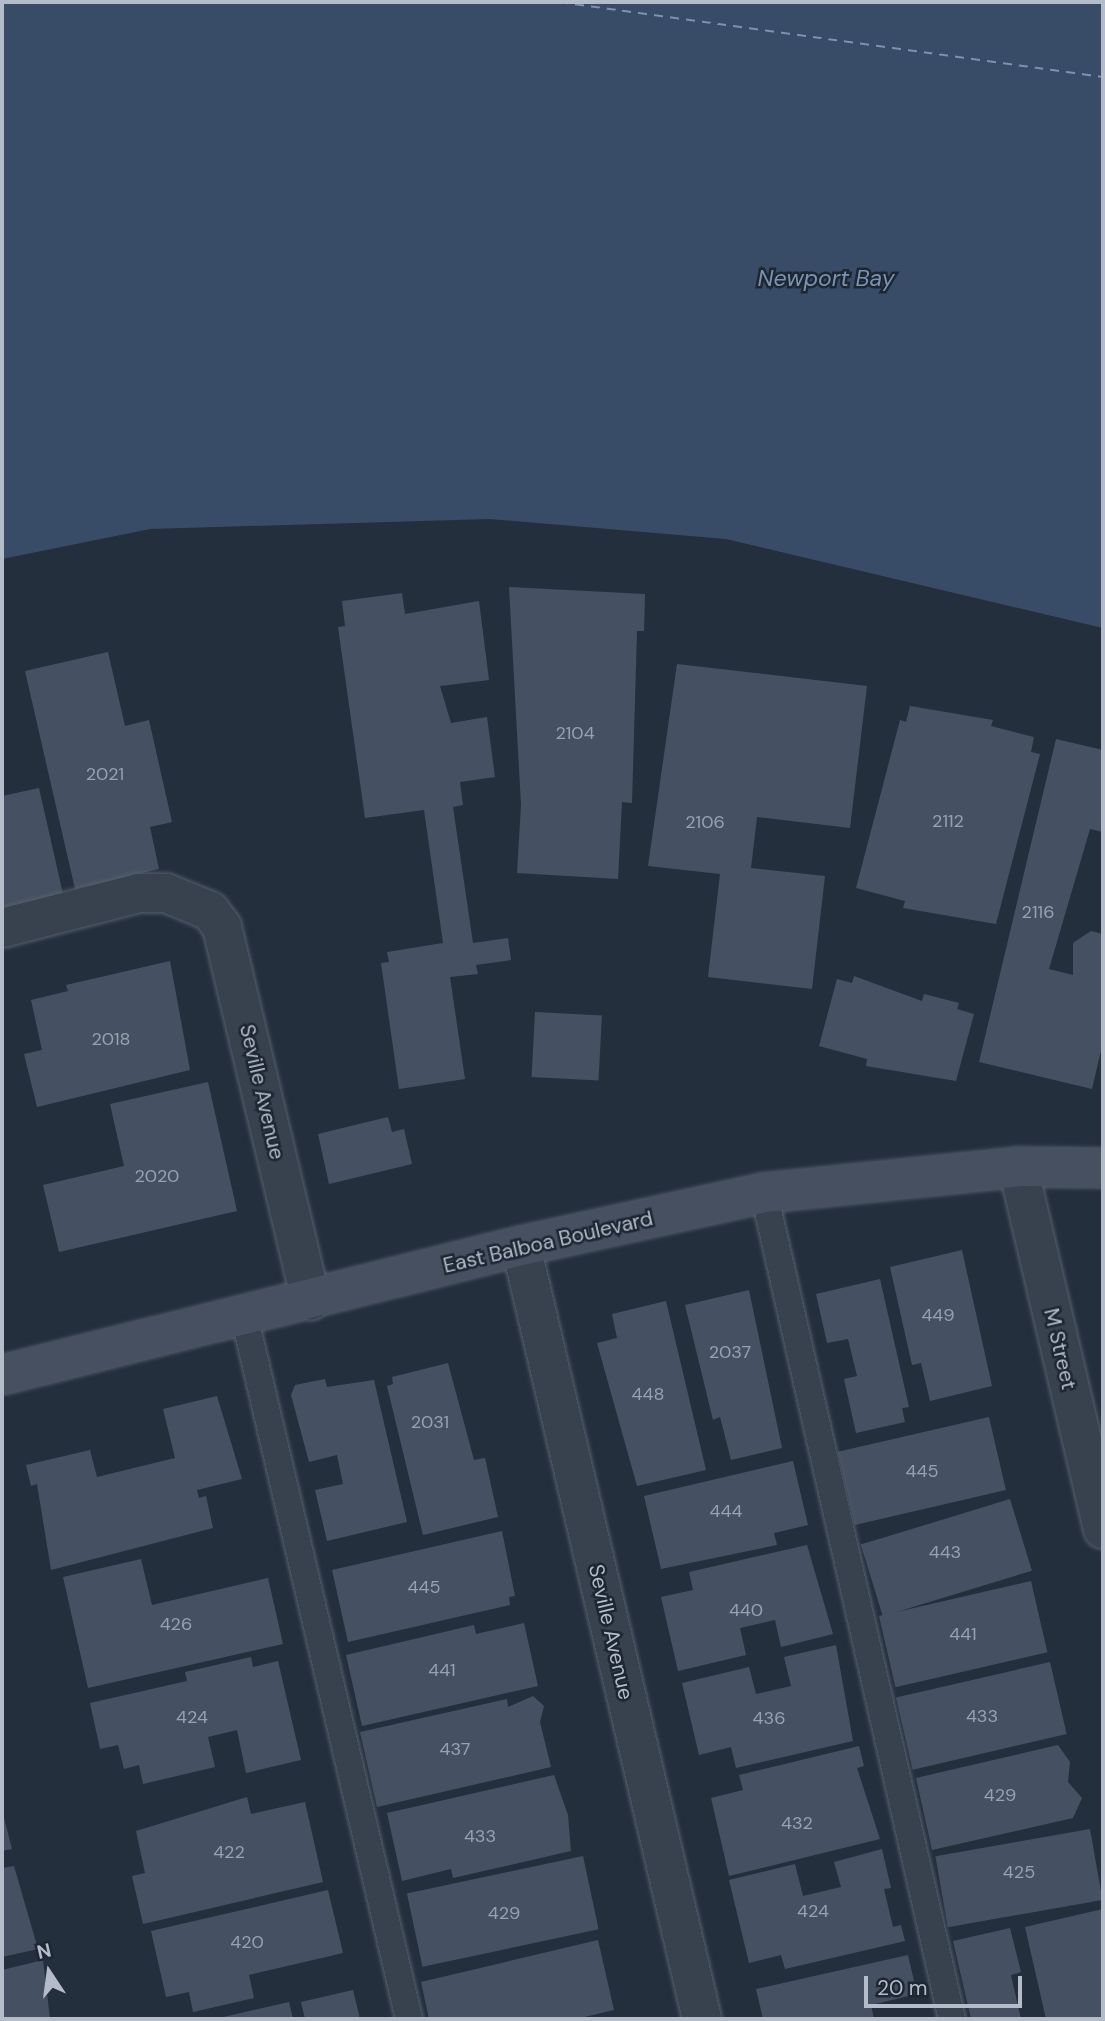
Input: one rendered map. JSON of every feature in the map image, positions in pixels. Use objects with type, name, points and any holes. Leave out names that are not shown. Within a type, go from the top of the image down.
[{"type":"street","name":"Seville Avenue","points":[[2,928],[139,893],[188,900],[210,911],[222,927],[311,1301]]},
{"type":"street","name":"East Balboa Boulevard","points":[[2,1375],[245,1319],[521,1245],[764,1193],[1018,1167],[1103,1168]]},
{"type":"street","name":"M Street","points":[[1018,1167],[1094,1460],[1103,1529]]},
{"type":"street","name":"Seville Avenue","points":[[521,1245],[702,2019]]},
{"type":"lane","points":[[764,1193],[952,2019]]},
{"type":"lane","points":[[245,1319],[409,2019]]},
{"type":"water","name":"Newport Bay","points":[[2,2],[1103,2],[1103,628],[726,539],[489,519],[150,529],[2,559]]},
{"type":"building","points":[[509,587],[645,594],[644,631],[637,631],[632,803],[622,802],[618,879],[517,873],[521,805]]},
{"type":"building","points":[[402,593],[405,614],[479,601],[489,680],[440,686],[451,723],[487,717],[495,777],[460,782],[463,805],[453,807],[473,943],[508,938],[511,960],[476,965],[478,974],[450,977],[465,1079],[399,1089],[381,963],[389,962],[387,952],[443,943],[424,810],[365,818],[338,627],[345,626],[342,601]]},
{"type":"building","points":[[108,652],[125,726],[149,720],[172,822],[150,827],[159,869],[75,889],[25,671]]},
{"type":"building","points":[[677,664],[867,686],[850,828],[757,817],[751,868],[825,876],[812,989],[708,977],[720,874],[648,866]]},
{"type":"building","points":[[910,706],[993,720],[991,726],[1034,737],[1031,752],[1040,754],[996,924],[903,908],[905,901],[856,888],[900,720],[906,722]]},
{"type":"building","points":[[1056,739],[1103,750],[1103,832],[1090,829],[1049,969],[1073,975],[1073,943],[1091,931],[1103,934],[1103,1042],[1092,1089],[979,1062]]},
{"type":"building","points":[[39,788],[63,894],[2,908],[2,796]]},
{"type":"building","points":[[170,961],[190,1070],[37,1107],[24,1054],[42,1050],[31,1000],[68,991],[66,985]]},
{"type":"building","points":[[854,976],[922,1001],[924,994],[959,1003],[957,1009],[974,1014],[956,1081],[866,1066],[867,1059],[819,1046],[837,979],[852,983]]},
{"type":"building","points":[[535,1012],[602,1016],[599,1080],[532,1077]]},
{"type":"building","points":[[208,1082],[237,1211],[59,1252],[43,1185],[124,1166],[110,1104]]},
{"type":"building","points":[[388,1117],[392,1132],[404,1129],[412,1164],[329,1184],[318,1134]]},
{"type":"building","points":[[962,1250],[992,1386],[930,1401],[921,1363],[912,1365],[890,1267]]},
{"type":"building","points":[[880,1279],[909,1407],[902,1408],[905,1422],[856,1433],[844,1379],[857,1376],[848,1339],[827,1343],[816,1294]]},
{"type":"building","points":[[749,1290],[782,1448],[731,1460],[720,1417],[713,1420],[685,1305]]},
{"type":"building","points":[[666,1301],[706,1470],[637,1486],[597,1343],[617,1338],[612,1314]]},
{"type":"building","points":[[448,1363],[474,1460],[485,1458],[498,1517],[423,1535],[387,1386],[393,1384],[392,1377]]},
{"type":"building","points":[[325,1379],[327,1387],[374,1380],[407,1522],[327,1541],[315,1490],[343,1484],[337,1455],[309,1462],[291,1395],[295,1385]]},
{"type":"building","points":[[217,1396],[242,1479],[197,1490],[199,1498],[206,1496],[213,1528],[51,1570],[37,1484],[31,1486],[26,1465],[90,1450],[97,1477],[175,1458],[163,1409]]},
{"type":"building","points":[[989,1417],[1006,1490],[855,1525],[838,1452]]},
{"type":"building","points":[[793,1461],[808,1525],[774,1533],[777,1545],[661,1569],[644,1496]]},
{"type":"building","points":[[1010,1499],[1032,1571],[883,1616],[861,1545]]},
{"type":"building","points":[[502,1531],[515,1596],[509,1597],[510,1605],[348,1642],[332,1570]]},
{"type":"building","points":[[807,1545],[833,1634],[781,1647],[775,1620],[740,1628],[746,1655],[678,1671],[661,1597],[693,1590],[689,1572]]},
{"type":"building","points":[[141,1559],[152,1605],[268,1578],[283,1644],[88,1688],[63,1577]]},
{"type":"building","points":[[1031,1581],[1047,1652],[895,1687],[879,1616]]},
{"type":"building","points":[[524,1623],[538,1686],[362,1726],[346,1655],[474,1625],[476,1634]]},
{"type":"building","points":[[836,1645],[853,1741],[736,1768],[731,1747],[699,1755],[682,1683],[749,1667],[756,1694],[791,1686],[784,1657]]},
{"type":"building","points":[[251,1657],[253,1667],[278,1661],[301,1760],[246,1773],[237,1730],[208,1737],[215,1767],[143,1784],[139,1765],[124,1769],[118,1745],[100,1749],[90,1703],[187,1681],[185,1672]]},
{"type":"building","points":[[1050,1662],[1067,1734],[913,1770],[896,1698]]},
{"type":"building","points":[[533,1696],[544,1706],[540,1722],[551,1767],[377,1807],[360,1732],[507,1699],[508,1707]]},
{"type":"building","points":[[1058,1745],[1070,1762],[1068,1782],[1082,1798],[1073,1818],[932,1850],[916,1778]]},
{"type":"building","points":[[859,1746],[864,1766],[857,1768],[880,1839],[729,1876],[711,1798],[743,1790],[739,1775]]},
{"type":"building","points":[[554,1775],[568,1815],[571,1851],[453,1878],[451,1869],[402,1881],[387,1813]]},
{"type":"building","points":[[247,1797],[251,1814],[305,1802],[323,1882],[143,1924],[132,1876],[145,1873],[136,1831]]},
{"type":"building","points":[[2,1810],[12,1849],[2,1851]]},
{"type":"building","points":[[1090,1829],[1103,1900],[948,1927],[935,1856]]},
{"type":"building","points":[[882,1849],[891,1888],[884,1889],[893,1927],[901,1925],[905,1941],[785,1969],[781,1955],[749,1963],[729,1880],[795,1864],[803,1896],[841,1887],[834,1862]]},
{"type":"building","points":[[583,1856],[599,1929],[423,1967],[407,1893]]},
{"type":"building","points":[[14,1866],[38,1949],[2,1957],[2,1868]]},
{"type":"building","points":[[328,1890],[343,1953],[249,1975],[254,1998],[193,2012],[189,1992],[166,1997],[151,1931]]},
{"type":"building","points":[[1103,1909],[1103,2019],[1046,2019],[1025,1927]]},
{"type":"building","points":[[1010,1928],[1021,1972],[1011,1975],[1021,2019],[971,2019],[953,1941]]},
{"type":"building","points":[[598,1940],[614,2010],[576,2019],[429,2019],[421,1982]]},
{"type":"building","points":[[908,1955],[917,1994],[871,2005],[874,2019],[763,2019],[756,1989]]},
{"type":"building","points":[[43,1960],[50,2019],[2,2019],[2,1970]]},
{"type":"building","points":[[353,1990],[360,2019],[305,2019],[301,2002]]},
{"type":"building","points":[[289,2002],[293,2019],[219,2018]]},
{"type":"ferry route","points":[[559,2],[1103,77]]}]
